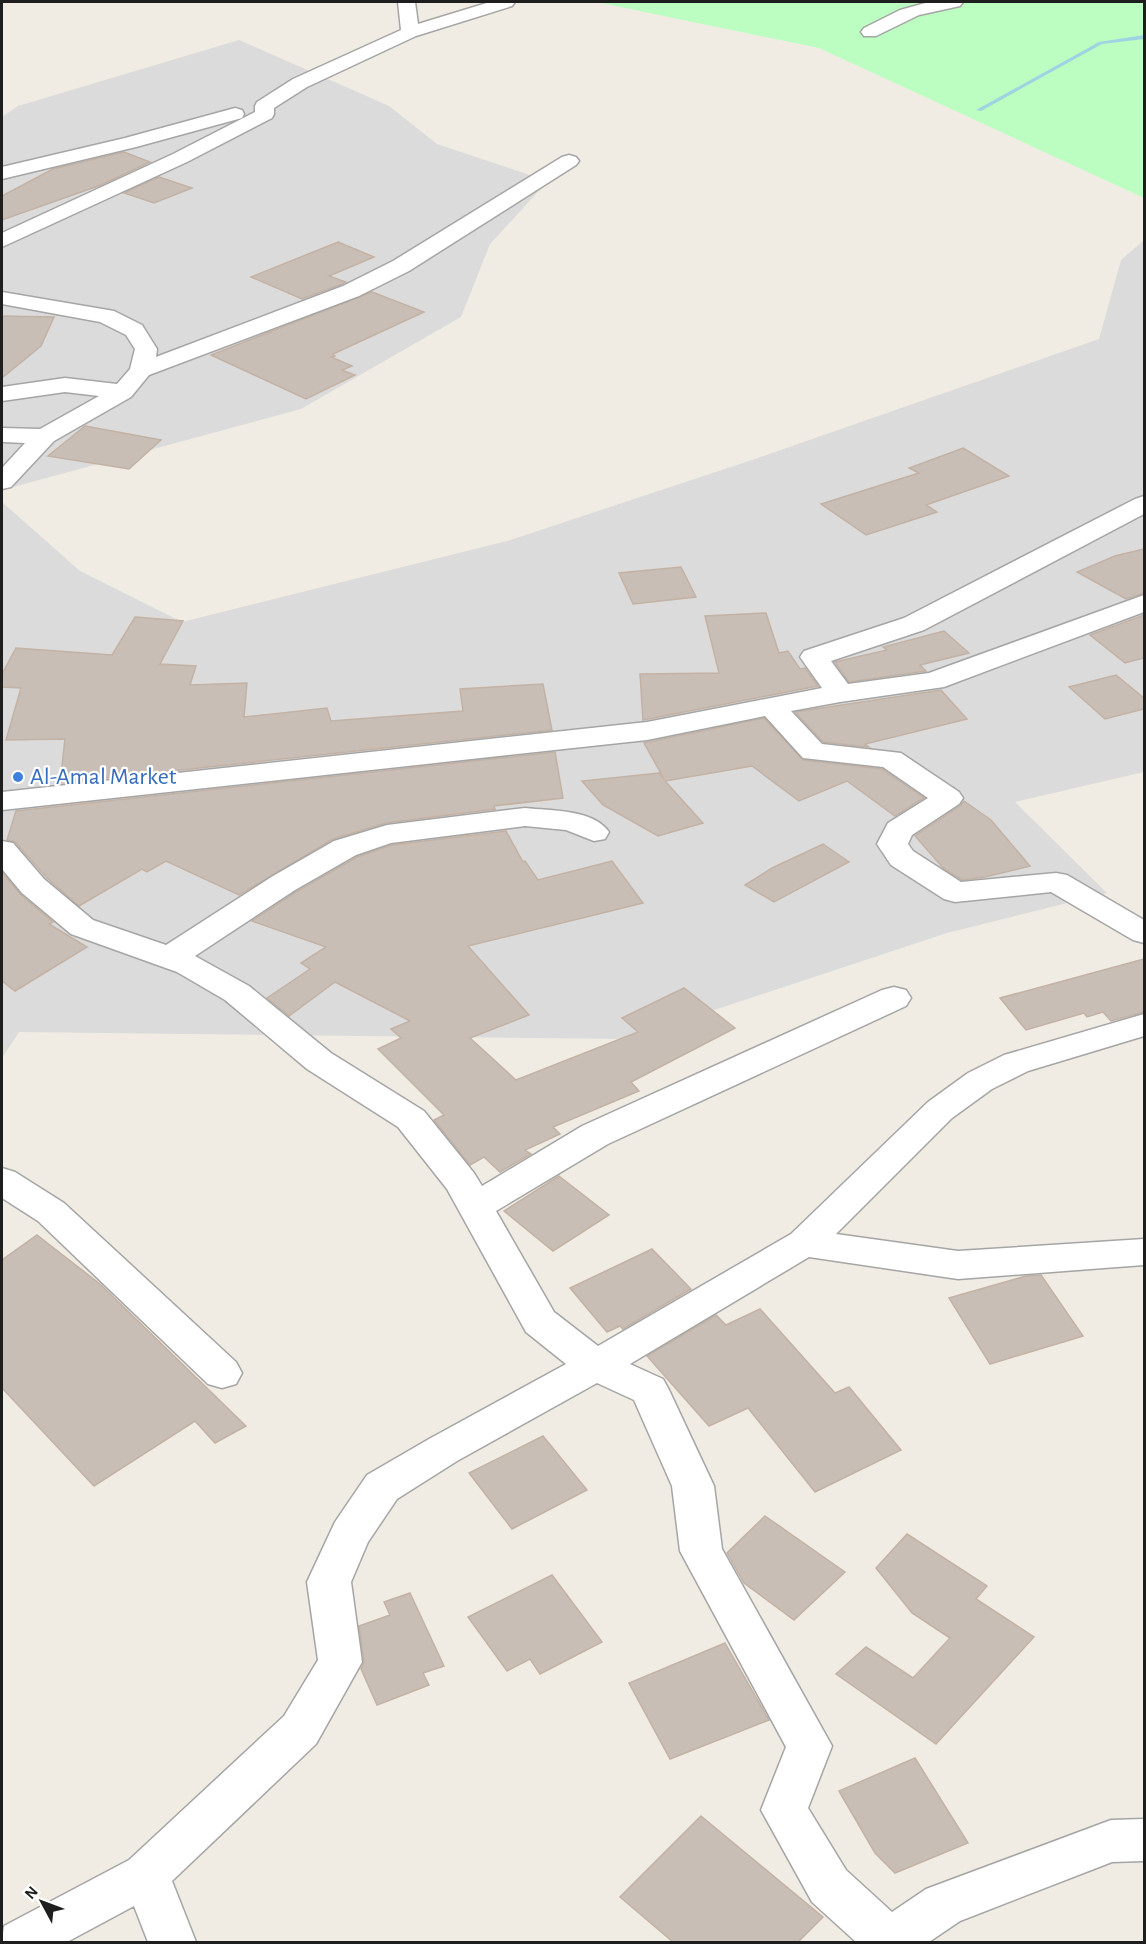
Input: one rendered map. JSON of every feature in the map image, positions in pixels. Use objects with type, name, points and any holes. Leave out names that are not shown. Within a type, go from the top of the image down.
[{"type":"street","points":[[407,2],[410,32]]},
{"type":"street","points":[[2,173],[129,143],[264,106],[300,83],[410,32],[506,2]]},
{"type":"street","points":[[870,32],[885,28],[896,18],[929,5],[954,2]]},
{"type":"street","points":[[2,241],[180,159],[265,114],[264,106]]},
{"type":"street","points":[[141,370],[351,291],[411,260],[569,160]]},
{"type":"street","points":[[2,298],[106,316],[134,330],[146,349],[141,370],[123,392],[45,436],[2,482]]},
{"type":"street","points":[[2,394],[65,385],[123,392]]},
{"type":"street","points":[[2,435],[45,436]]},
{"type":"street","points":[[840,693],[814,657],[914,624],[1144,504]]},
{"type":"street","points":[[2,801],[647,731],[840,693],[934,681],[1144,603]]},
{"type":"street","points":[[771,706],[813,752],[891,759],[948,798],[899,830],[892,844],[902,858],[955,892],[1056,882],[1144,933]]},
{"type":"street","points":[[169,958],[284,883],[345,848],[387,834],[525,817],[572,822],[594,832]]},
{"type":"street","points":[[2,850],[33,886],[82,927],[189,965],[237,993],[319,1061],[411,1119],[461,1182],[540,1322],[596,1366],[649,1390],[693,1486],[701,1551],[809,1746],[784,1810],[829,1886],[890,1942],[943,1905],[1111,1841],[1144,1840]]},
{"type":"street","points":[[475,1207],[595,1135],[894,998]]},
{"type":"street","points":[[21,1942],[146,1875],[300,1730],[340,1662],[329,1582],[350,1534],[382,1487],[443,1450],[656,1332],[804,1243],[940,1110],[980,1081],[1016,1063],[1144,1025]]},
{"type":"street","points":[[2,1181],[51,1212],[222,1373]]},
{"type":"street","points":[[804,1243],[958,1265],[1144,1252]]},
{"type":"street","points":[[146,1875],[172,1942]]},
{"type":"shaded area","points":[[239,40],[389,106],[437,144],[548,181],[490,244],[461,317],[301,409],[2,490],[2,117],[18,106]]},
{"type":"shaded area","points":[[1144,240],[1144,772],[1015,802],[1107,893],[947,933],[627,1039],[19,1032],[2,1058],[2,502],[80,571],[182,622],[507,541],[752,460],[1099,339],[1121,260]]},
{"type":"green space","points":[[596,2],[1144,2],[1144,198],[819,48]]},
{"type":"building","points":[[124,152],[150,162],[101,185],[2,220],[2,196],[53,169]]},
{"type":"building","points":[[159,177],[192,188],[154,203],[124,193]]},
{"type":"building","points":[[338,242],[374,257],[329,276],[346,282],[342,284],[302,299],[251,277]]},
{"type":"building","points":[[372,292],[424,312],[333,354],[335,356],[331,357],[352,366],[342,370],[355,375],[306,399],[211,355]]},
{"type":"building","points":[[2,316],[54,317],[41,346],[2,378]]},
{"type":"building","points":[[85,426],[161,440],[129,469],[48,456]]},
{"type":"building","points":[[963,448],[1009,476],[926,505],[937,512],[866,535],[821,504],[919,473],[909,468]]},
{"type":"building","points":[[1144,549],[1144,593],[1126,599],[1077,572],[1115,556]]},
{"type":"building","points":[[681,567],[696,597],[633,604],[619,573]]},
{"type":"building","points":[[766,613],[779,653],[788,651],[800,669],[805,668],[818,686],[643,720],[640,674],[719,673],[705,616]]},
{"type":"building","points":[[1144,615],[1144,658],[1125,663],[1090,635]]},
{"type":"building","points":[[135,617],[183,621],[160,664],[196,666],[190,685],[247,683],[244,717],[327,708],[331,721],[463,711],[460,689],[543,684],[552,730],[60,783],[65,739],[6,740],[21,688],[2,687],[2,674],[16,648],[112,655]]},
{"type":"building","points":[[944,631],[969,653],[920,665],[926,671],[849,682],[835,662],[887,650],[883,647]]},
{"type":"building","points":[[1116,675],[1144,698],[1144,709],[1105,719],[1069,687]]},
{"type":"building","points":[[941,690],[967,719],[865,744],[869,747],[823,742],[795,712]]},
{"type":"building","points":[[764,718],[803,760],[882,769],[924,798],[895,816],[847,781],[799,801],[752,766],[665,781],[703,823],[658,836],[603,805],[582,781],[659,773],[664,779],[644,743]]},
{"type":"building","points":[[555,752],[563,798],[386,823],[333,839],[239,895],[166,861],[147,872],[142,869],[79,906],[46,877],[15,842],[7,840],[16,811]]},
{"type":"building","points":[[964,801],[991,820],[1030,866],[962,880],[943,868],[915,836]]},
{"type":"building","points":[[506,831],[523,862],[525,861],[538,880],[612,861],[643,903],[468,946],[529,1015],[470,1038],[516,1080],[638,1032],[622,1018],[684,988],[735,1028],[631,1082],[639,1091],[553,1127],[560,1134],[525,1150],[531,1154],[500,1172],[484,1157],[470,1165],[434,1120],[444,1115],[378,1049],[401,1038],[391,1029],[410,1021],[335,982],[289,1016],[267,998],[310,969],[301,963],[326,947],[252,921],[296,892],[357,857],[392,845]]},
{"type":"building","points":[[823,844],[849,862],[774,902],[745,885],[772,868]]},
{"type":"building","points":[[2,872],[21,895],[53,922],[49,924],[87,947],[15,991],[2,981]]},
{"type":"building","points":[[1144,959],[1144,1012],[1111,1021],[1103,1012],[1087,1017],[1084,1013],[1026,1030],[1000,998]]},
{"type":"building","points":[[559,1176],[609,1215],[553,1251],[504,1211]]},
{"type":"building","points":[[37,1235],[100,1284],[246,1426],[215,1443],[195,1421],[94,1486],[2,1388],[2,1260]]},
{"type":"building","points":[[652,1249],[691,1289],[623,1329],[620,1326],[607,1332],[570,1288]]},
{"type":"building","points":[[1041,1275],[1083,1336],[990,1364],[949,1298],[1026,1276]]},
{"type":"building","points":[[760,1309],[835,1393],[849,1387],[901,1450],[815,1492],[748,1408],[709,1426],[647,1356],[716,1315],[726,1325]]},
{"type":"building","points":[[543,1436],[587,1490],[512,1529],[469,1473]]},
{"type":"building","points":[[765,1516],[845,1572],[794,1620],[744,1583],[727,1553]]},
{"type":"building","points":[[907,1534],[987,1586],[976,1599],[1034,1637],[936,1744],[836,1674],[866,1647],[913,1678],[950,1638],[912,1613],[876,1568]]},
{"type":"building","points":[[552,1575],[602,1642],[540,1674],[530,1659],[507,1671],[468,1617]]},
{"type":"building","points":[[410,1593],[444,1666],[423,1673],[429,1685],[377,1705],[361,1669],[364,1662],[359,1626],[390,1615],[384,1602]]},
{"type":"building","points":[[725,1643],[769,1720],[670,1759],[629,1683]]},
{"type":"building","points":[[915,1758],[968,1843],[895,1873],[875,1853],[839,1791]]},
{"type":"building","points":[[701,1816],[823,1917],[798,1942],[673,1942],[620,1897]]},
{"type":"waterway","points":[[979,110],[1101,43],[1144,37]]},
{"type":"place","name":"Al-Amal Market","points":[[18,777]]}]
